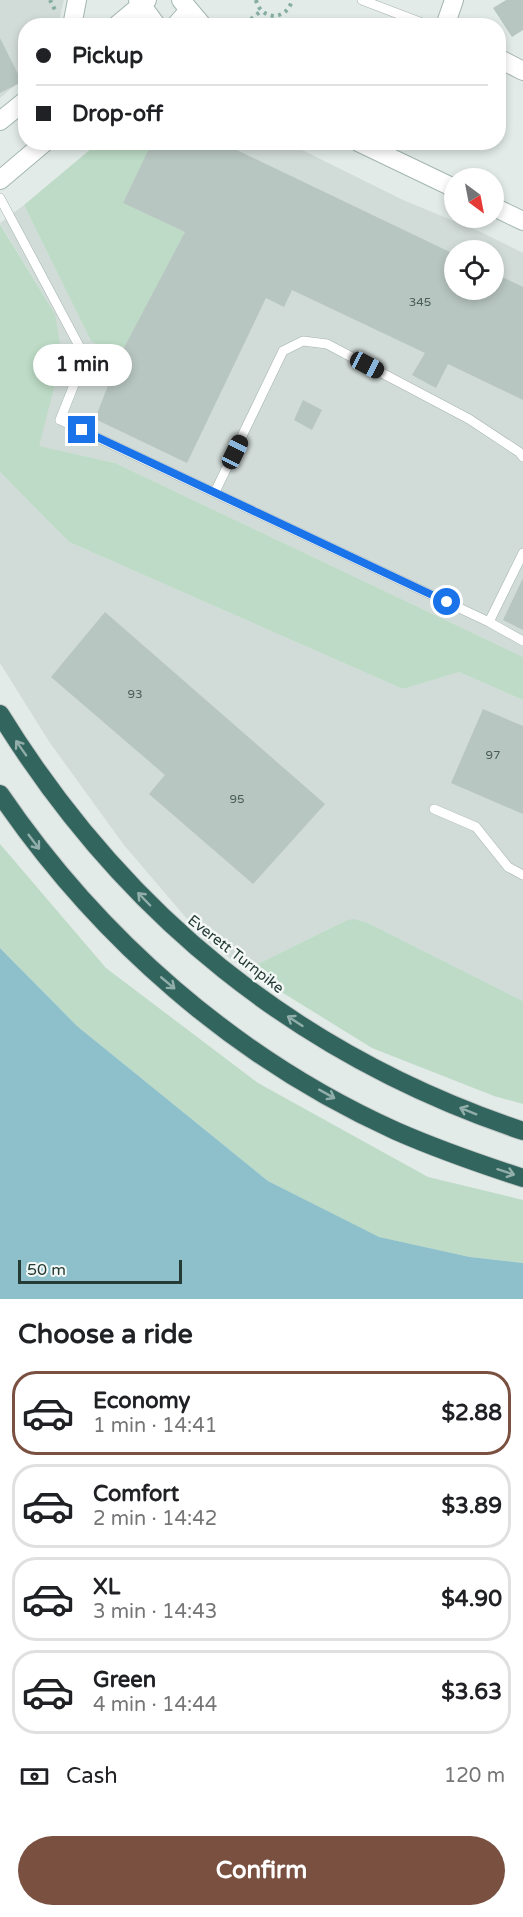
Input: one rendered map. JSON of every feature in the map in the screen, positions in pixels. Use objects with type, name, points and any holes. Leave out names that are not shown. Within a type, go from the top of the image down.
[{"type":"highway","name":"Everett Turnpike","points":[[0,714],[44,780],[108,860],[142,898],[218,967],[302,1026],[390,1077],[437,1099],[523,1131]]},
{"type":"highway","points":[[0,794],[38,848],[88,907],[141,961],[200,1011],[262,1055],[327,1095],[394,1130],[465,1159],[523,1178]]},
{"type":"main road","points":[[74,18],[77,0]]},
{"type":"main road","points":[[448,18],[454,0]]},
{"type":"main road","points":[[125,18],[142,2],[152,18]]},
{"type":"main road","points":[[185,5],[196,18]]},
{"type":"main road","points":[[506,62],[523,71]]},
{"type":"main road","points":[[0,121],[18,107]]},
{"type":"main road","points":[[0,180],[36,150]]},
{"type":"main road","points":[[374,150],[444,183]]},
{"type":"main road","points":[[504,212],[523,221]]},
{"type":"lane","points":[[367,1],[410,18]]},
{"type":"lane","points":[[0,198],[85,357],[60,420],[489,622],[523,641]]},
{"type":"lane","points":[[215,492],[283,351],[303,341],[327,344],[337,349],[469,419],[523,457]]},
{"type":"lane","points":[[489,622],[523,553]]},
{"type":"lane","points":[[434,809],[476,827],[508,867],[523,875]]},
{"type":"path","points":[[256,0],[261,11],[266,15],[278,16],[288,10],[292,0]]},
{"type":"path","points":[[252,18],[261,11]]},
{"type":"shaded area","points":[[0,0],[64,0],[60,18],[18,18],[18,83],[0,98]]},
{"type":"shaded area","points":[[149,150],[302,150],[403,200],[444,217],[444,228],[471,228],[497,240],[444,240],[444,300],[504,300],[504,244],[523,253],[523,657],[115,463],[38,446],[55,314],[0,223],[24,205],[91,341],[184,232],[123,203]]},
{"type":"shaded area","points":[[0,472],[69,542],[403,689],[459,672],[523,700],[523,1001],[368,923],[345,921],[246,970],[205,940],[124,845],[50,743],[0,663]]},
{"type":"green space","points":[[90,150],[149,150],[123,203],[185,232],[119,357],[91,341],[24,205]]},
{"type":"green space","points":[[0,224],[55,314],[62,356],[39,446],[115,463],[523,657],[523,700],[459,672],[403,689],[69,542],[0,472]]},
{"type":"green space","points":[[0,844],[106,968],[258,1083],[428,1177],[523,1200],[523,1263],[470,1257],[378,1237],[268,1181],[77,1026],[0,948]]},
{"type":"green space","points":[[353,919],[368,923],[523,1001],[523,1104],[494,1096],[372,1048],[246,970]]},
{"type":"water","points":[[0,948],[77,1026],[268,1181],[379,1237],[470,1257],[523,1263],[523,1299],[0,1299]]},
{"type":"building","points":[[506,0],[523,0],[523,30],[512,37],[506,28],[506,18],[500,18],[493,8]]},
{"type":"building","points":[[0,38],[18,74],[18,84],[0,93]]},
{"type":"building","points":[[148,150],[237,150],[444,249],[444,300],[504,300],[504,278],[523,287],[523,400],[448,364],[436,388],[412,375],[425,353],[292,290],[284,307],[266,298],[187,463],[95,419],[119,357],[185,232],[123,203]]},
{"type":"building","points":[[303,400],[322,410],[312,430],[294,420]]},
{"type":"building","points":[[523,578],[523,630],[503,620]]},
{"type":"building","points":[[105,612],[325,804],[253,884],[149,794],[165,775],[51,677]]},
{"type":"building","points":[[483,709],[523,726],[523,814],[451,783]]},
{"type":"route","points":[[82,430],[447,602]]}]
